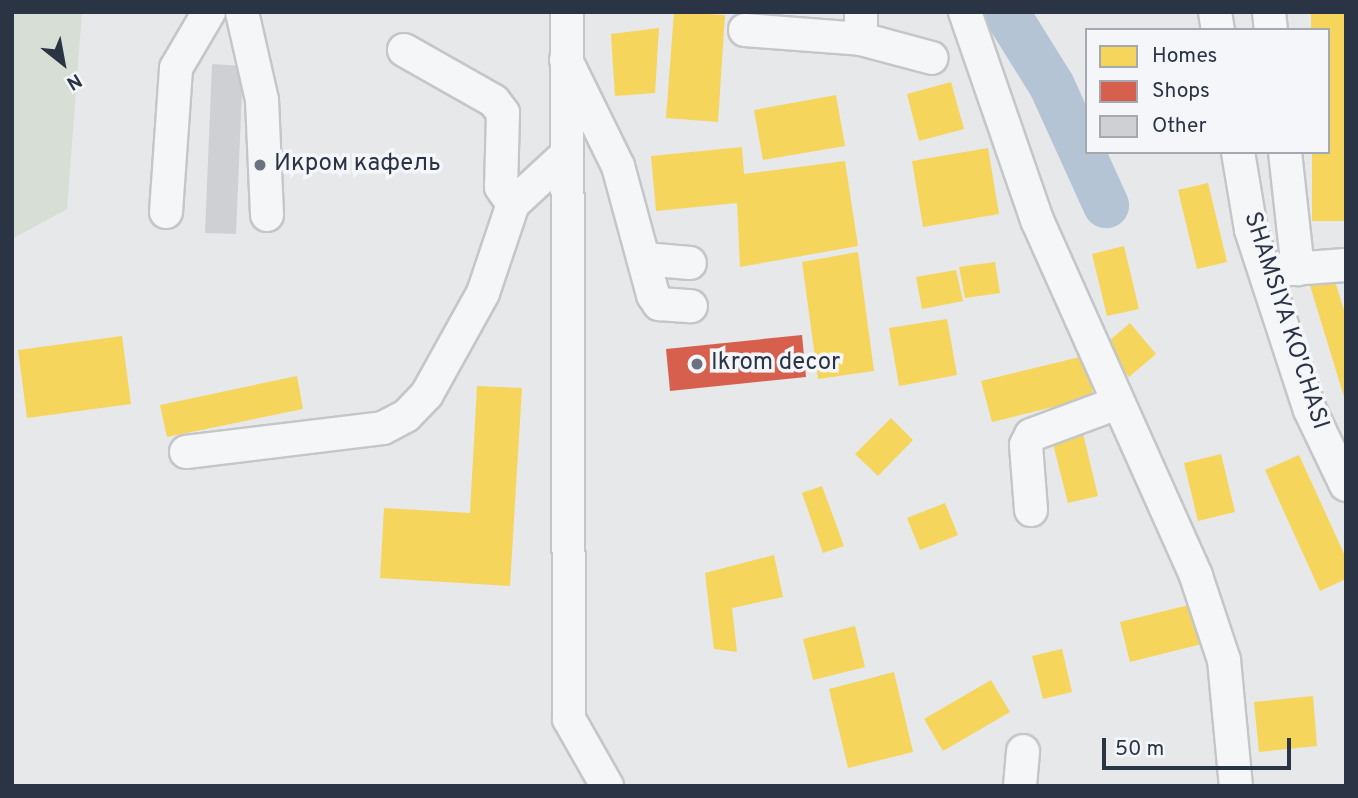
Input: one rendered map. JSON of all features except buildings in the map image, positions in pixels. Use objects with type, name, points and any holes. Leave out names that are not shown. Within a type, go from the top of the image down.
[{"type":"street","points":[[166,212],[176,68],[209,12]]},
{"type":"street","points":[[242,12],[262,100],[267,215]]},
{"type":"street","points":[[567,12],[564,157],[569,719],[607,786]]},
{"type":"street","points":[[965,12],[1037,220],[1115,404],[1196,576],[1224,660],[1236,786]]},
{"type":"street","points":[[745,30],[861,26],[932,58]]},
{"type":"street","points":[[404,50],[494,101],[503,113],[501,187],[513,204]]},
{"type":"street","points":[[566,59],[599,117],[659,304],[691,306]]},
{"type":"street","name":"SHAMSIYA KO'CHASI","points":[[1238,154],[1265,271],[1310,410],[1346,485]]},
{"type":"street","points":[[1285,154],[1298,269]]},
{"type":"street","points":[[186,452],[383,428],[406,416],[427,394],[483,293],[513,204],[564,157]]},
{"type":"street","points":[[644,259],[690,263]]},
{"type":"street","points":[[1265,271],[1346,265]]},
{"type":"street","points":[[1031,510],[1026,445],[1031,435],[1115,404]]},
{"type":"street","points":[[1020,786],[1023,751]]},
{"type":"shaded area","points":[[12,12],[82,12],[67,209],[12,239]]},
{"type":"waterway","points":[[1006,12],[1052,86],[1106,205]]},
{"type":"place","name":"Икром кафель","points":[[260,165]]},
{"type":"place","name":"Ikrom decor","points":[[697,364]]}]
